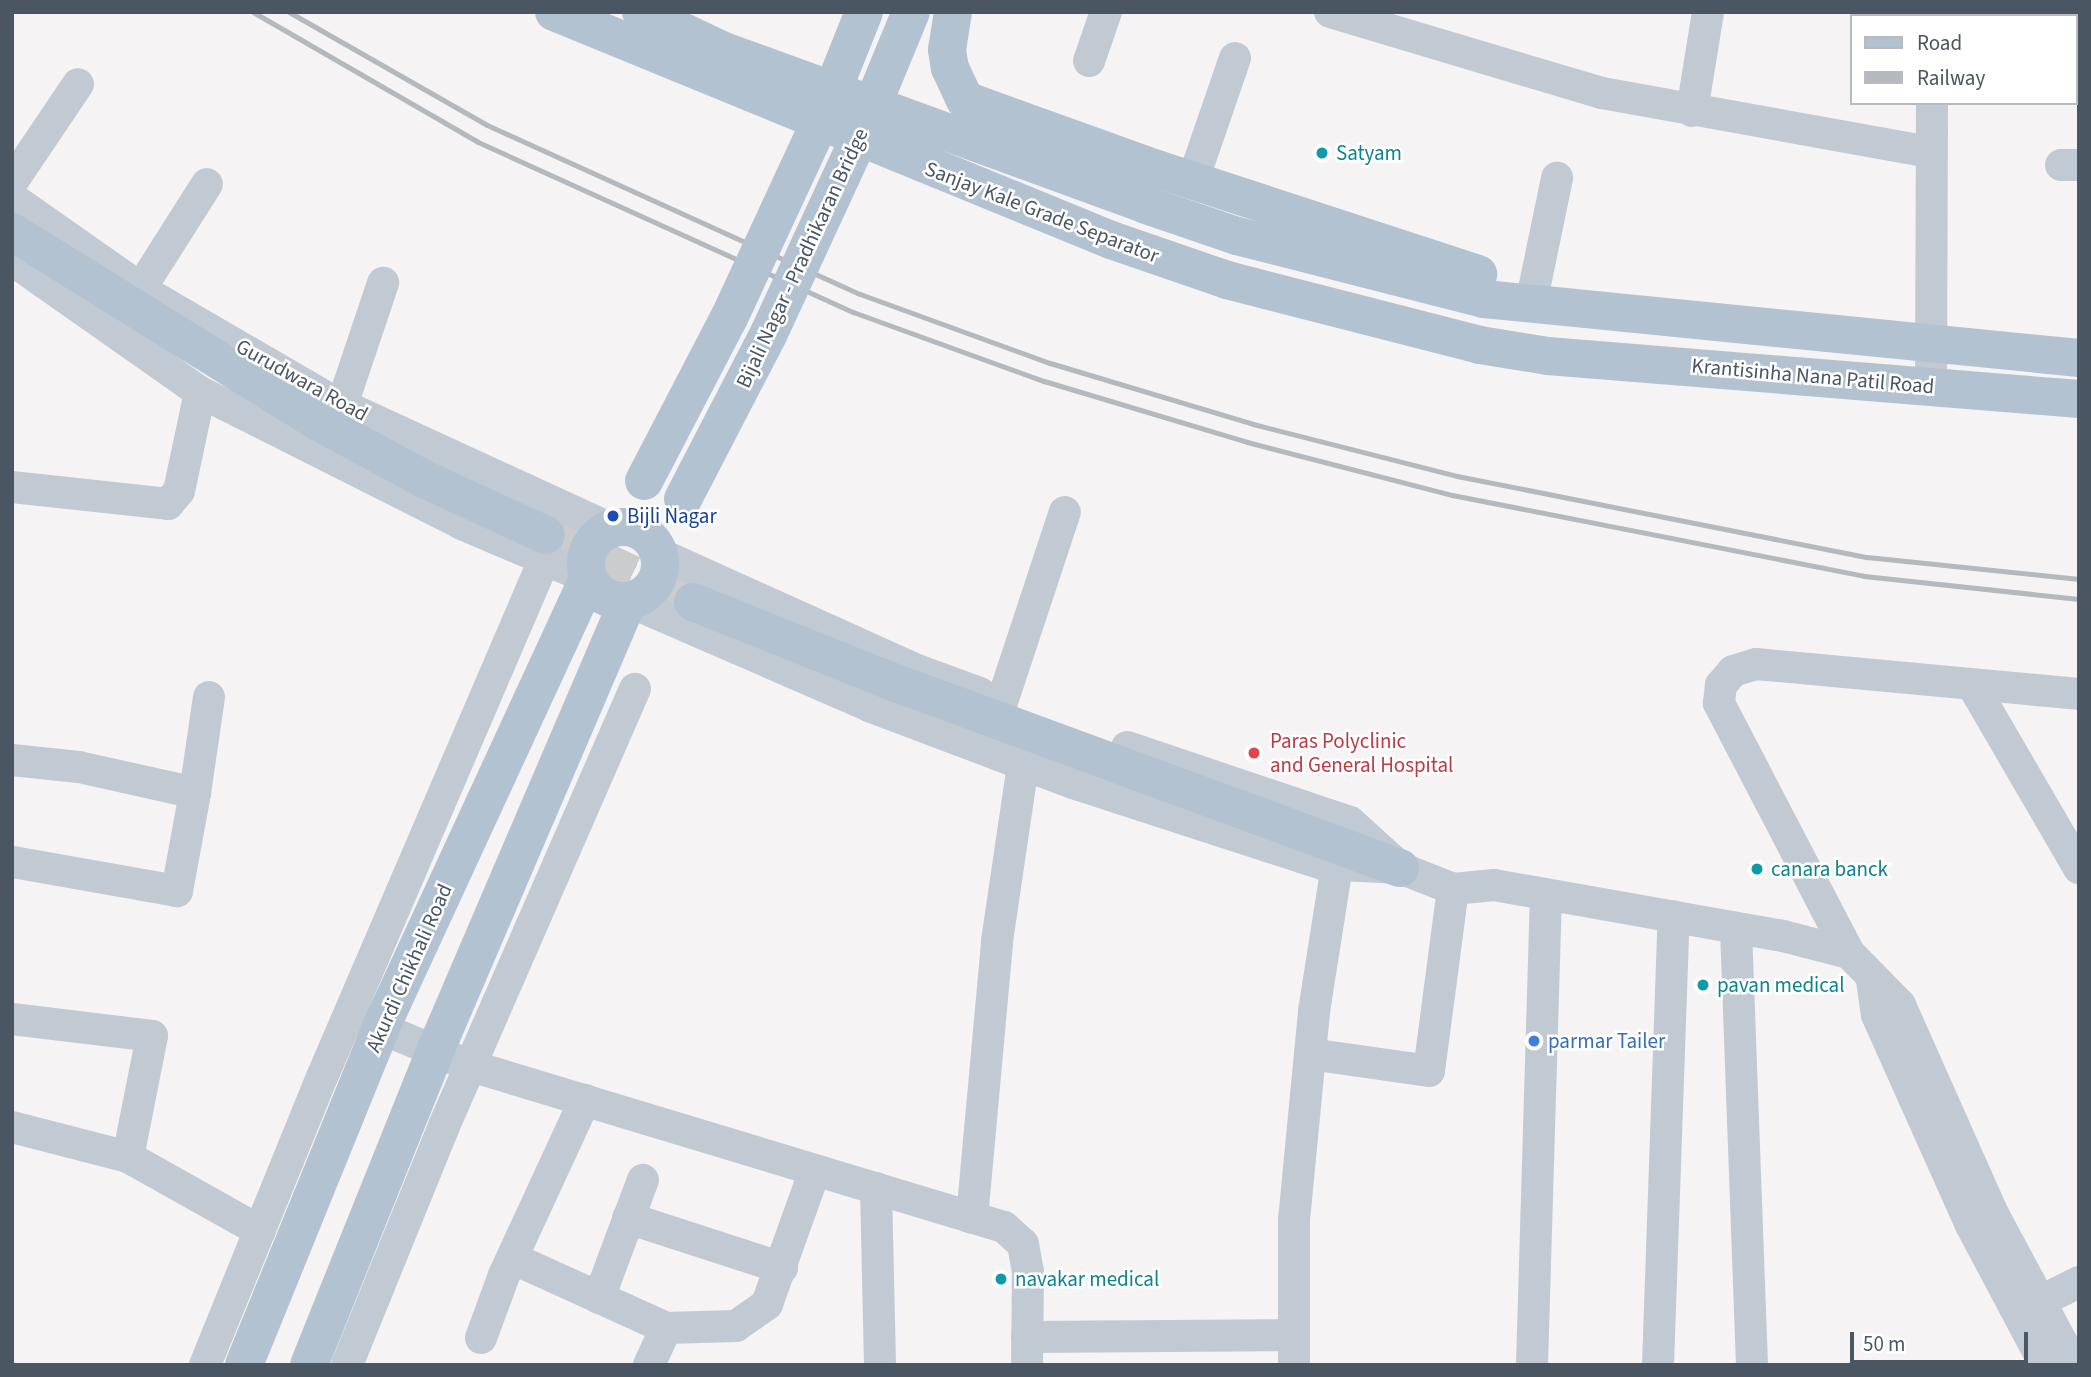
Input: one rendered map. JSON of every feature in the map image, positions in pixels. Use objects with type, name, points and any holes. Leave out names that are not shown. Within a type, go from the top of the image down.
[{"type":"main road","name":"Sanjay Kale Grade Separator","points":[[554,12],[1111,240],[1227,280],[1480,345],[1548,356]]},
{"type":"main road","name":"Sanjay Kale Grade Separator","points":[[641,12],[724,51],[1185,218],[1484,299],[1540,304]]},
{"type":"main road","name":"Bijali Nagar - Pradhikaran Bridge","points":[[616,527],[644,481],[734,306],[820,122],[864,12]]},
{"type":"main road","name":"Bijali Nagar - Pradhikaran Bridge","points":[[660,554],[683,499],[774,321],[859,138],[911,12]]},
{"type":"main road","points":[[953,12],[948,59],[965,100],[1193,180],[1503,282],[1540,304]]},
{"type":"main road","points":[[12,232],[315,420],[545,546]]},
{"type":"main road","points":[[1480,345],[1484,299]]},
{"type":"main road","name":"Krantisinha Nana Patil Road","points":[[1540,304],[2079,358]]},
{"type":"main road","name":"Krantisinha Nana Patil Road","points":[[1548,356],[2079,399]]},
{"type":"main road","points":[[616,527],[646,534],[660,554],[658,579],[640,597],[628,601],[605,596],[588,578],[585,566],[591,543],[616,527]]},
{"type":"main road","name":"Akurdi Chikhali Road","points":[[244,1365],[364,1021],[588,578]]},
{"type":"main road","points":[[309,1365],[436,1049],[628,601]]},
{"type":"main road","points":[[693,602],[896,683],[1400,868]]},
{"type":"street","points":[[1089,61],[1106,12]]},
{"type":"street","points":[[1330,12],[1602,93],[1931,152]]},
{"type":"street","points":[[1692,111],[1708,12]]},
{"type":"street","points":[[1193,180],[1235,58]]},
{"type":"street","points":[[12,183],[78,84]]},
{"type":"street","points":[[1931,105],[1931,386]]},
{"type":"street","points":[[1540,304],[1557,178]]},
{"type":"street","points":[[141,288],[207,184]]},
{"type":"street","name":"Gurudwara Road","points":[[12,198],[141,288],[342,405],[616,527]]},
{"type":"street","points":[[12,260],[200,393],[462,524],[545,546],[588,578]]},
{"type":"street","points":[[342,405],[383,283]]},
{"type":"street","points":[[12,487],[168,504],[179,491],[200,393]]},
{"type":"street","points":[[1002,702],[1065,512]]},
{"type":"street","points":[[205,1365],[260,1231],[364,1021],[545,546]]},
{"type":"street","points":[[660,554],[916,670],[1350,822],[1400,868]]},
{"type":"street","points":[[628,601],[869,706],[1023,764],[1309,860],[1337,865],[1400,868],[1453,889],[1494,885],[1674,916],[1849,953]]},
{"type":"street","points":[[2074,1365],[1993,1214],[1900,1005],[1872,980],[1849,953],[1719,703],[1721,685],[1733,671],[1756,664],[2079,694]]},
{"type":"street","points":[[1973,686],[2079,869]]},
{"type":"street","points":[[347,1365],[471,1066],[635,689]]},
{"type":"street","points":[[12,862],[177,891],[209,697]]},
{"type":"street","points":[[12,760],[79,767],[195,793]]},
{"type":"street","points":[[972,1217],[998,941],[1023,764]]},
{"type":"street","points":[[364,1021],[436,1049],[471,1066],[1004,1227],[1023,1244],[1028,1272],[1027,1351],[1294,1350],[1294,1220],[1310,1055],[1337,865]]},
{"type":"street","points":[[1310,1055],[1429,1071],[1453,889]]},
{"type":"street","points":[[1532,1365],[1546,894]]},
{"type":"street","points":[[1658,1365],[1674,916]]},
{"type":"street","points":[[1736,929],[1752,1365]]},
{"type":"street","points":[[1872,980],[1877,1015],[1970,1225],[2045,1365]]},
{"type":"street","points":[[12,1019],[152,1036],[128,1157]]},
{"type":"street","points":[[481,1338],[512,1258],[585,1100]]},
{"type":"street","points":[[13,1135],[128,1157],[260,1231]]},
{"type":"street","points":[[512,1258],[666,1328],[736,1326],[752,1319],[767,1304],[815,1170]]},
{"type":"street","points":[[598,1298],[643,1180]]},
{"type":"street","points":[[876,1188],[880,1365]]},
{"type":"street","points":[[628,1218],[782,1268]]},
{"type":"street","points":[[2039,1302],[2079,1282]]},
{"type":"street","points":[[649,1365],[666,1328]]},
{"type":"tunnel","points":[[546,535],[693,602]]},
{"type":"railway","points":[[253,12],[478,142],[853,312],[1044,381],[1247,442],[1452,495],[1864,576],[2079,599]]},
{"type":"railway","points":[[289,12],[487,125],[860,294],[1050,363],[1253,424],[1457,476],[1867,557],[2079,579]]},
{"type":"place","name":"Satyam","points":[[1322,153]]},
{"type":"place","name":"Bijli Nagar","points":[[613,516]]},
{"type":"place","name":"Paras Polyclinic and General Hospital","points":[[1254,753]]},
{"type":"place","name":"canara banck","points":[[1757,869]]},
{"type":"place","name":"pavan medical","points":[[1703,985]]},
{"type":"place","name":"parmar Tailer","points":[[1534,1041]]},
{"type":"place","name":"navakar medical","points":[[1001,1279]]}]
